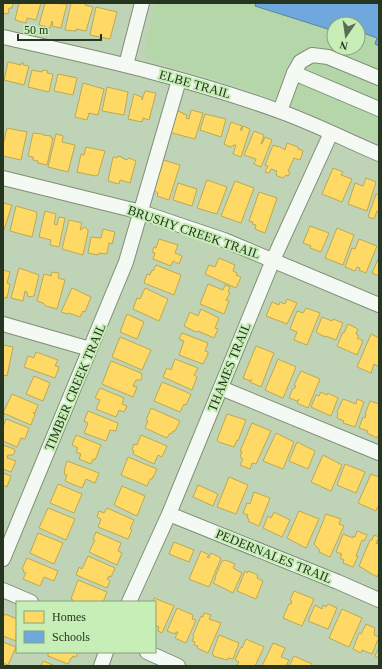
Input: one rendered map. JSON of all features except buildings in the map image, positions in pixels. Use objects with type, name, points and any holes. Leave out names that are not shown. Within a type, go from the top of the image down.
[{"type":"street","points":[[126,65],[142,3]]},
{"type":"street","name":"ELBE TRAIL","points":[[3,37],[126,65],[233,95],[280,111],[379,154]]},
{"type":"street","points":[[280,111],[294,73],[300,62],[312,55],[328,57],[379,78]]},
{"type":"street","points":[[294,73],[379,109]]},
{"type":"street","name":"TIMBER CREEK TRAIL","points":[[3,559],[126,262],[179,80]]},
{"type":"street","name":"THAMES TRAIL","points":[[129,601],[169,514],[273,260],[331,133]]},
{"type":"street","name":"BRUSHY CREEK TRAIL","points":[[3,178],[140,212],[224,240],[379,305]]},
{"type":"street","points":[[3,324],[90,349]]},
{"type":"street","points":[[221,388],[379,453]]},
{"type":"street","name":"PEDERNALES TRAIL","points":[[169,514],[379,600]]},
{"type":"street","points":[[3,590],[29,601]]},
{"type":"street","points":[[101,666],[106,653]]},
{"type":"street","points":[[149,653],[178,666]]},
{"type":"shaded area","points":[[155,3],[379,3],[379,142],[252,90],[146,59],[144,50]]}]
